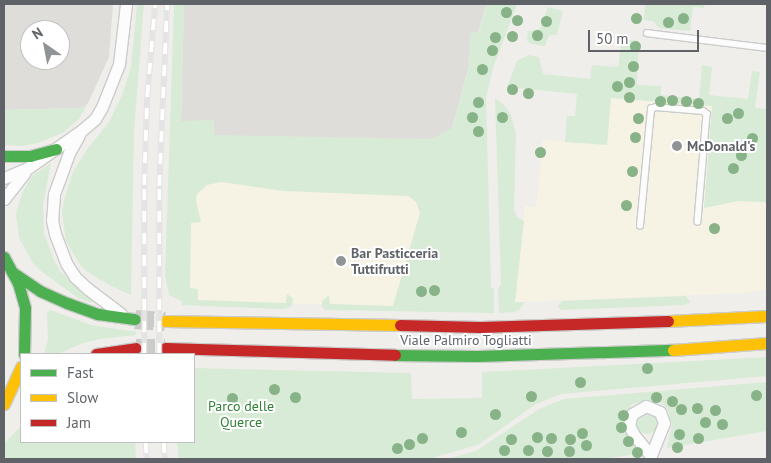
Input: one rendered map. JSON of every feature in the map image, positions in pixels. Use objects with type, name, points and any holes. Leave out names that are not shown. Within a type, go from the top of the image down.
[{"type":"main road","points":[[4,156],[30,156],[56,149]]},
{"type":"main road","points":[[4,257],[12,272],[25,308],[24,353]]},
{"type":"main road","points":[[12,272],[40,291],[67,303],[98,314],[131,319]]},
{"type":"main road","name":"Viale Palmiro Togliatti","points":[[165,321],[471,327],[652,322],[767,316]]},
{"type":"main road","name":"Viale Palmiro Togliatti","points":[[165,348],[326,354],[477,356],[652,352],[767,343]]},
{"type":"main road","points":[[103,353],[136,348]]},
{"type":"main road","points":[[4,404],[20,369]]},
{"type":"main road","points":[[4,409],[20,397]]},
{"type":"street","points":[[4,178],[28,168],[95,119],[120,64],[126,4]]},
{"type":"street","points":[[82,130],[69,153],[54,194],[52,220],[55,234],[66,263],[75,276],[88,289],[131,319]]},
{"type":"street","points":[[4,199],[28,168]]},
{"type":"lane","points":[[647,33],[767,48]]},
{"type":"lane","points":[[640,226],[651,109],[656,107],[703,111],[707,114],[698,222]]},
{"type":"shaded area","points":[[4,4],[113,4],[109,57],[88,103],[81,108],[4,110]]},
{"type":"shaded area","points":[[184,4],[486,4],[452,128],[425,195],[191,179],[181,121]]},
{"type":"shaded area","points":[[611,98],[712,106],[704,208],[738,201],[767,202],[767,289],[745,293],[515,302],[525,206],[536,207],[543,140],[607,144]]},
{"type":"shaded area","points":[[191,179],[425,195],[393,306],[182,301]]},
{"type":"green space","points":[[137,4],[144,4],[134,131],[131,295],[109,285],[86,271],[79,263],[66,241],[62,213],[73,172],[88,148],[109,122],[122,95],[131,67]]},
{"type":"green space","points":[[174,4],[184,4],[181,121],[214,120],[214,135],[432,139],[452,128],[468,71],[470,33],[479,32],[486,4],[517,4],[493,68],[486,98],[491,287],[494,289],[494,313],[325,310],[322,306],[322,301],[329,295],[330,304],[393,306],[420,213],[416,202],[408,196],[283,191],[221,182],[207,185],[197,194],[196,201],[201,222],[191,223],[190,288],[198,289],[198,300],[286,303],[287,294],[293,298],[292,305],[281,309],[182,305],[182,301],[169,295],[165,276]]},
{"type":"green space","points":[[645,4],[705,4],[704,8],[693,7],[690,31],[659,28],[653,21],[644,20]]},
{"type":"green space","points":[[548,7],[563,11],[557,35],[549,35],[545,46],[531,44],[527,41],[528,31],[540,29]]},
{"type":"green space","points":[[622,39],[639,41],[637,85],[661,86],[661,95],[699,99],[702,65],[712,67],[709,95],[748,99],[752,71],[760,72],[755,108],[767,109],[767,202],[738,201],[704,208],[712,106],[611,98],[607,145],[565,142],[567,116],[575,116],[577,94],[507,87],[517,61],[528,55],[539,57],[543,74],[590,79],[592,65],[618,67]]},
{"type":"green space","points":[[495,98],[505,106],[511,115],[516,134],[514,210],[517,217],[524,221],[515,302],[525,302],[519,310],[499,313],[498,289],[501,284]]},
{"type":"green space","points":[[88,103],[79,119],[64,132],[38,143],[21,146],[4,145],[4,110],[81,108]]},
{"type":"green space","points":[[51,163],[43,205],[44,233],[60,271],[92,303],[78,298],[41,271],[33,263],[19,238],[16,213],[23,191],[32,176]]},
{"type":"green space","points":[[686,296],[690,302],[684,305],[561,310],[558,306],[562,301]]},
{"type":"green space","points":[[50,310],[91,325],[136,332],[136,335],[83,343],[60,353],[44,353],[48,340],[47,313]]},
{"type":"green space","name":"Parco delle Querce","points":[[767,357],[767,376],[561,394],[536,404],[478,445],[435,457],[435,459],[179,459],[177,443],[195,443],[195,368],[411,373],[412,399],[482,398],[482,372]]},
{"type":"green space","points":[[767,382],[767,431],[667,448],[672,425],[668,409],[658,400],[649,400],[632,404],[623,419],[624,430],[639,450],[638,454],[601,459],[447,459],[476,451],[539,409],[564,399]]},
{"type":"green space","points":[[647,414],[654,417],[657,424],[654,431],[647,434],[640,431],[637,424],[640,417]]},
{"type":"green space","points":[[20,427],[20,443],[135,443],[136,459],[4,459],[4,444]]},
{"type":"tunnel","points":[[135,319],[165,321]]},
{"type":"tunnel","points":[[136,348],[165,348]]},
{"type":"railway","points":[[144,353],[144,185],[147,96],[155,4]]},
{"type":"railway","points":[[159,353],[159,186],[167,4]]},
{"type":"railway","points":[[146,443],[147,459]]},
{"type":"railway","points":[[164,443],[165,459]]},
{"type":"traffic: fast","points":[[4,156],[30,156],[56,149]]},
{"type":"traffic: fast","points":[[4,257],[18,283],[25,308],[24,353]]},
{"type":"traffic: fast","points":[[12,272],[40,291],[67,303],[98,314],[135,319]]},
{"type":"traffic: fast","points":[[395,355],[477,356],[673,350]]},
{"type":"traffic: slow","points":[[668,321],[767,316]]},
{"type":"traffic: slow","points":[[165,321],[400,325]]},
{"type":"traffic: slow","points":[[673,350],[767,343]]},
{"type":"traffic: slow","points":[[4,404],[20,369]]},
{"type":"traffic: jam","points":[[400,325],[480,327],[668,321]]},
{"type":"traffic: jam","points":[[103,353],[136,348]]},
{"type":"traffic: jam","points":[[165,348],[395,355]]},
{"type":"place","name":"McDonald's","points":[[677,146]]},
{"type":"place","name":"Bar Pasticceria Tuttifrutti","points":[[341,261]]}]
